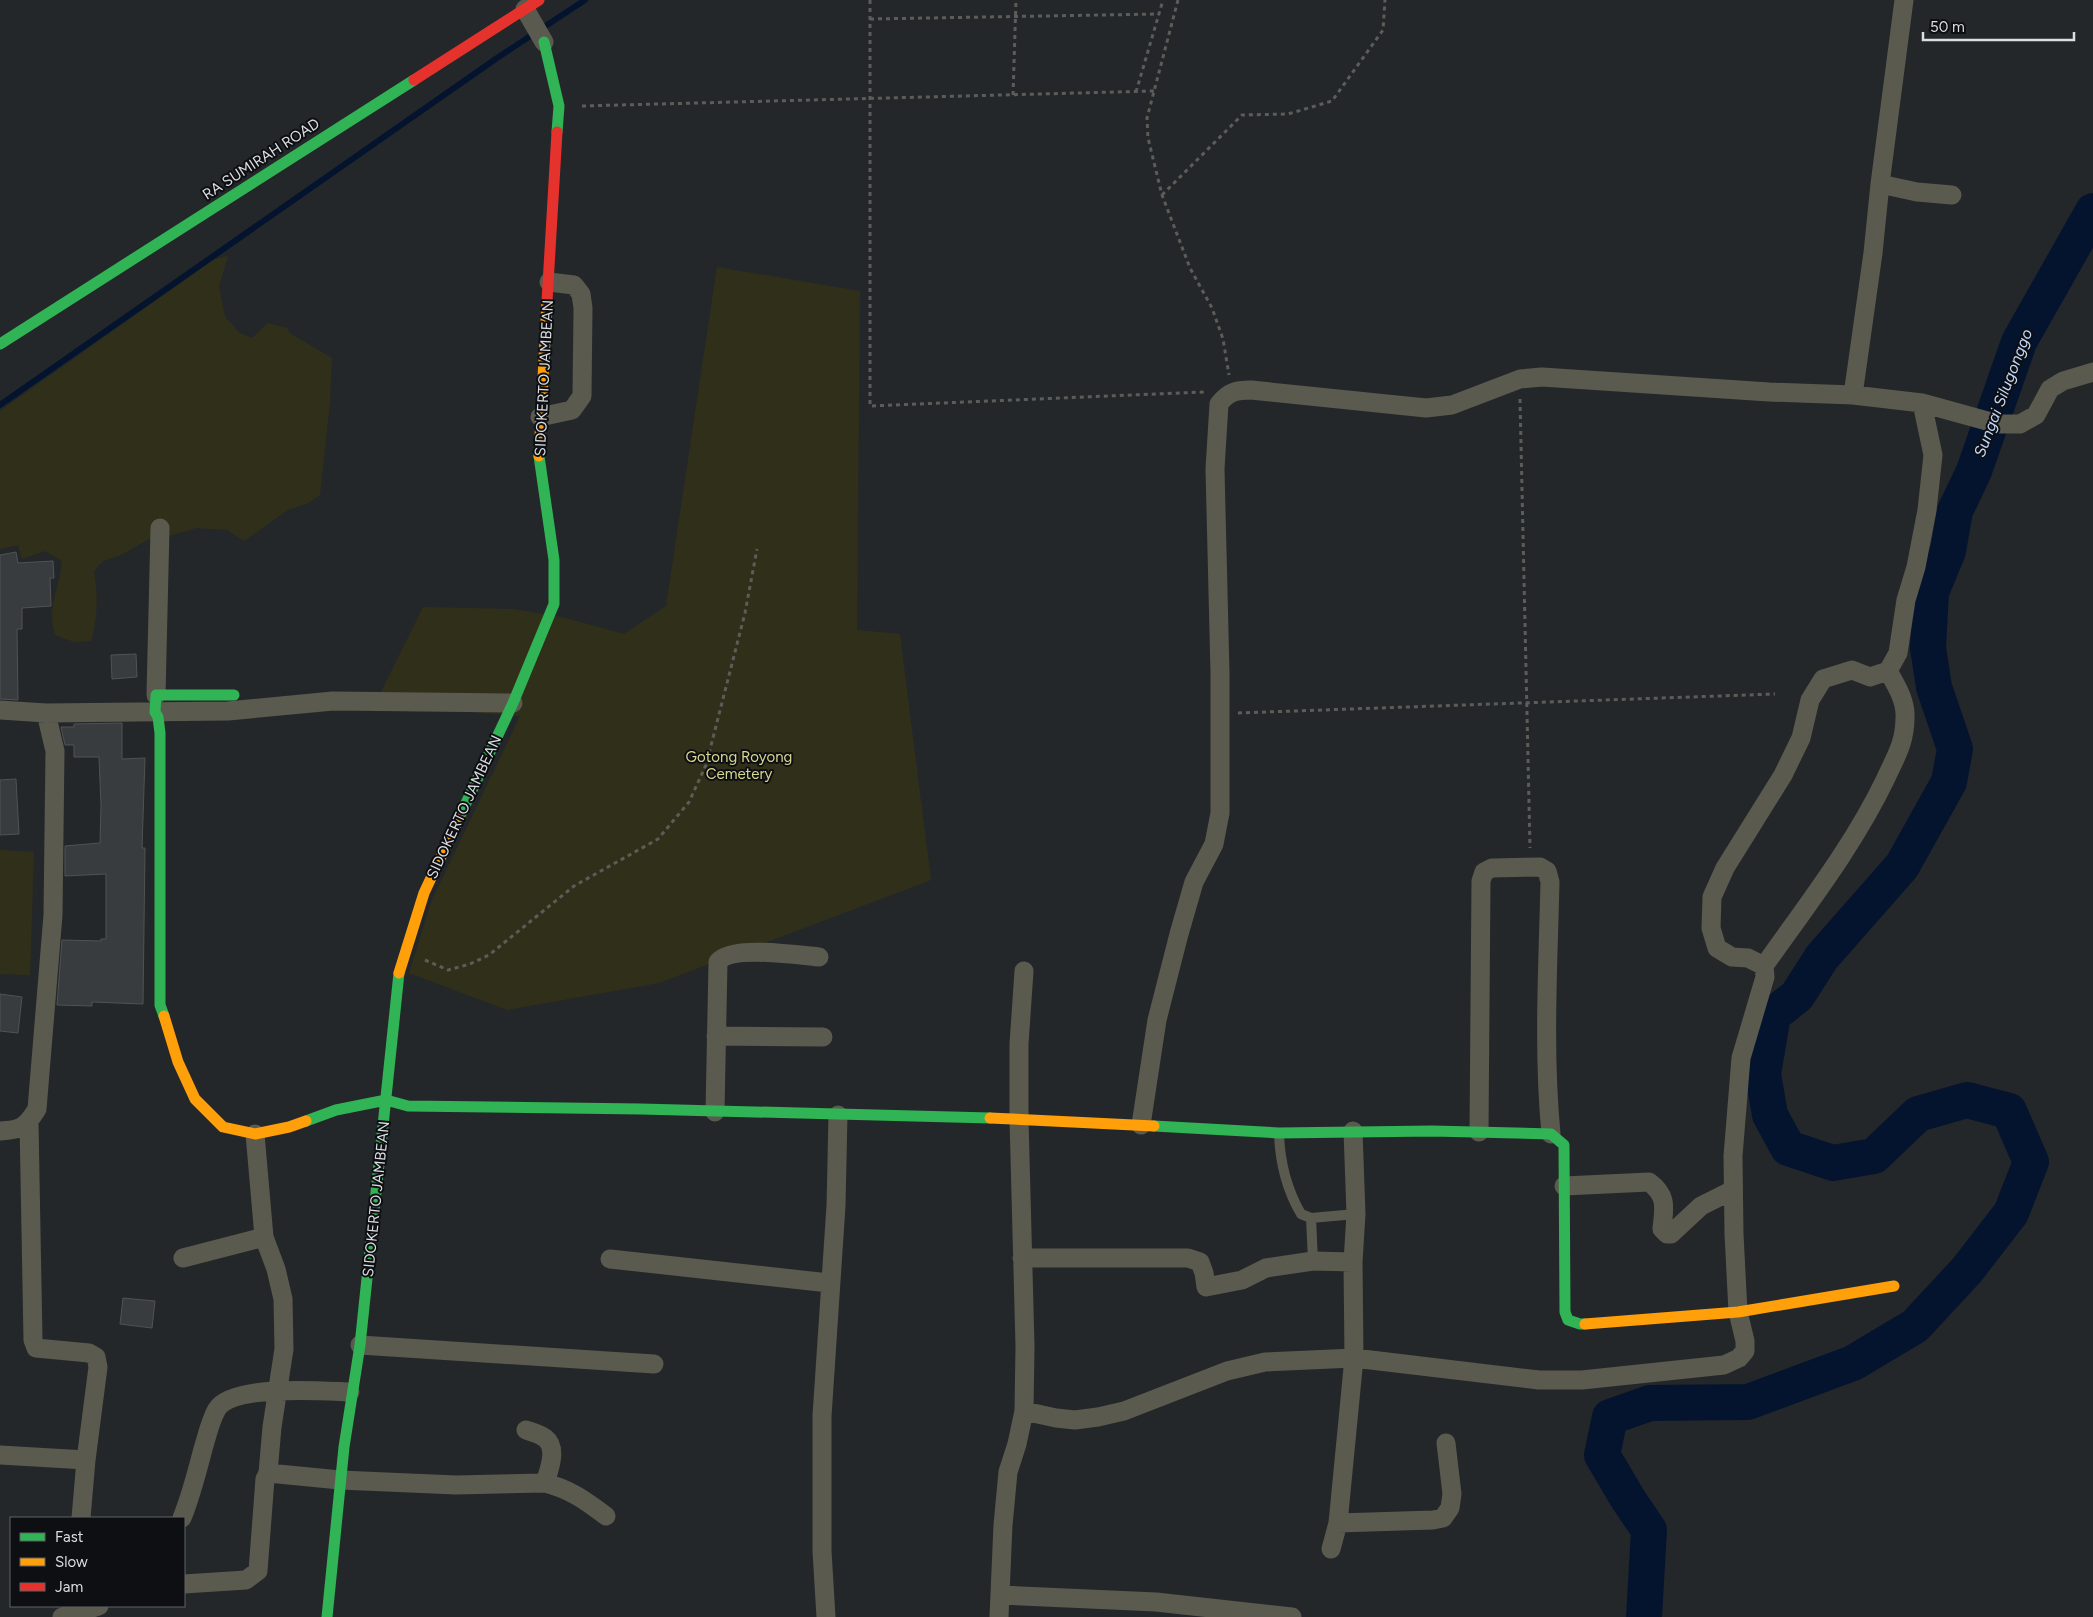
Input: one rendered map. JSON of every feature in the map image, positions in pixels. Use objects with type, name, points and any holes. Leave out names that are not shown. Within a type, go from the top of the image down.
[{"type":"street","points":[[1853,395],[1873,253],[1904,0]]},
{"type":"street","name":"SIDOKERTO JAMBEAN","points":[[327,1617],[350,1392],[360,1345],[397,980],[424,893],[513,703],[554,604],[554,560],[538,452],[559,106],[544,42],[532,10]]},
{"type":"street","name":"RA SUMIRAH ROAD","points":[[0,344],[532,10]]},
{"type":"street","points":[[1880,184],[1917,192],[1952,195]]},
{"type":"street","points":[[540,417],[572,410],[582,396],[583,308],[581,294],[574,285],[549,282]]},
{"type":"street","points":[[1141,1125],[1157,1020],[1194,882],[1214,844],[1220,812],[1215,469],[1218,404],[1232,391],[1251,390],[1426,408],[1452,405],[1520,379],[1542,377],[1769,392],[1853,395],[1923,403],[1998,424],[2020,424],[2036,415],[2050,389],[2063,381],[2093,372]]},
{"type":"street","points":[[1764,966],[1748,958],[1732,957],[1717,948],[1711,928],[1712,897],[1725,868],[1783,775],[1801,738],[1810,700],[1823,679],[1852,670],[1870,677],[1888,671],[1898,653],[1906,600],[1916,566],[1927,510],[1933,454],[1923,403]]},
{"type":"street","points":[[160,528],[156,704],[160,733],[160,1005],[178,1062],[195,1098],[223,1126],[255,1134],[289,1126],[336,1110],[386,1100],[408,1106],[1018,1119],[1279,1133],[1353,1131],[1551,1134],[1564,1145],[1565,1312],[1568,1320],[1580,1324],[1738,1312],[1894,1286]]},
{"type":"street","points":[[1024,1411],[1075,1420],[1098,1417],[1124,1411],[1227,1370],[1266,1362],[1354,1358],[1539,1380],[1582,1380],[1724,1366],[1739,1358],[1745,1351],[1745,1341],[1738,1312],[1733,1190],[1736,1102],[1740,1058],[1765,977],[1764,966],[1846,849],[1875,801],[1901,750],[1906,716],[1902,697],[1888,671]]},
{"type":"street","points":[[0,710],[46,713],[156,704],[231,703],[253,709],[332,701],[513,703]]},
{"type":"street","points":[[0,1131],[17,1130],[29,1122],[37,1108],[52,915],[55,751],[46,713]]},
{"type":"street","points":[[1480,1132],[1481,880],[1484,872],[1492,868],[1540,867],[1547,871],[1550,882],[1546,1039],[1547,1095],[1551,1134]]},
{"type":"street","points":[[715,1112],[718,962],[722,958],[733,954],[748,953],[819,957]]},
{"type":"street","points":[[999,1617],[1008,1472],[1017,1444],[1024,1411],[1025,1346],[1018,1119],[1019,1044],[1024,971]]},
{"type":"street","points":[[716,1036],[823,1037]]},
{"type":"street","points":[[826,1617],[822,1551],[822,1416],[829,1283],[836,1206],[838,1115]]},
{"type":"street","points":[[29,1122],[33,1340],[36,1348],[89,1352],[96,1357],[98,1376],[86,1460],[81,1517]]},
{"type":"street","points":[[1331,1549],[1338,1523],[1354,1358],[1353,1262],[1356,1214],[1353,1131]]},
{"type":"street","points":[[185,1584],[246,1580],[258,1571],[265,1479],[268,1473],[272,1428],[284,1349],[283,1299],[276,1269],[264,1237],[255,1134]]},
{"type":"street","points":[[1564,1186],[1649,1182],[1659,1190],[1664,1202],[1662,1229],[1667,1234],[1671,1234],[1702,1206],[1733,1190]]},
{"type":"street","points":[[184,1258],[264,1237]]},
{"type":"street","points":[[1022,1258],[1188,1258],[1200,1262],[1206,1287],[1242,1280],[1266,1268],[1313,1261],[1353,1262]]},
{"type":"street","points":[[610,1259],[829,1283]]},
{"type":"street","points":[[360,1345],[654,1364]]},
{"type":"street","points":[[182,1517],[209,1426],[218,1407],[242,1394],[279,1391],[350,1392]]},
{"type":"street","points":[[526,1430],[546,1438],[552,1448],[550,1467],[545,1483]]},
{"type":"street","points":[[1338,1523],[1433,1520],[1443,1518],[1450,1508],[1452,1494],[1446,1443]]},
{"type":"street","points":[[0,1455],[86,1460]]},
{"type":"street","points":[[268,1473],[340,1480],[456,1486],[545,1483],[560,1486],[578,1495],[606,1516]]},
{"type":"street","points":[[1000,1595],[1156,1602],[1292,1617]]},
{"type":"street","points":[[62,1617],[94,1607]]},
{"type":"lane","points":[[1279,1133],[1286,1182],[1302,1214],[1312,1218],[1356,1214]]},
{"type":"lane","points":[[1312,1218],[1313,1261]]},
{"type":"path","points":[[870,0],[870,406],[1232,391],[1223,339],[1212,308],[1190,268],[1162,195],[1148,138],[1147,118],[1178,0]]},
{"type":"path","points":[[1013,95],[1016,0]]},
{"type":"path","points":[[1136,92],[1163,0]]},
{"type":"path","points":[[1162,195],[1242,115],[1288,114],[1332,101],[1383,30],[1385,0]]},
{"type":"path","points":[[870,19],[1159,14]]},
{"type":"path","points":[[559,106],[1154,91]]},
{"type":"path","points":[[1520,379],[1530,868]]},
{"type":"path","points":[[406,953],[448,970],[489,956],[574,886],[658,839],[688,802],[706,765],[744,612],[757,549]]},
{"type":"path","points":[[1220,713],[1775,694]]},
{"type":"green space","points":[[228,256],[219,286],[225,317],[240,333],[252,338],[268,323],[287,328],[291,334],[332,358],[330,402],[320,495],[308,503],[288,510],[244,541],[227,530],[196,528],[169,536],[151,538],[121,555],[103,561],[94,571],[97,606],[91,641],[74,642],[55,635],[52,614],[62,561],[45,551],[22,559],[18,545],[0,549],[0,411],[213,260]]},
{"type":"green space","name":"Gotong Royong Cemetery","points":[[717,267],[860,291],[857,630],[900,634],[931,880],[659,983],[507,1010],[409,973],[431,902],[520,716],[375,704],[423,607],[513,609],[562,617],[624,634],[666,606]]},
{"type":"green space","points":[[0,850],[34,852],[30,975],[0,974]]},
{"type":"building","points":[[16,552],[18,563],[53,561],[54,578],[50,578],[51,606],[22,608],[22,629],[17,629],[18,700],[0,699],[0,555]]},
{"type":"building","points":[[136,654],[137,677],[112,679],[111,655]]},
{"type":"building","points":[[122,723],[122,759],[145,758],[142,848],[145,848],[143,1004],[92,1002],[92,1006],[57,1005],[62,940],[101,941],[101,939],[106,939],[106,874],[65,876],[65,846],[100,843],[99,757],[74,757],[74,745],[65,745],[61,727],[74,727],[74,724]]},
{"type":"building","points":[[16,779],[19,834],[0,835],[0,780]]},
{"type":"building","points":[[0,994],[22,997],[18,1033],[0,1031]]},
{"type":"building","points":[[123,1298],[155,1301],[152,1328],[120,1324]]},
{"type":"waterway","points":[[0,405],[497,58],[585,0]]},
{"type":"waterway","name":"Sungai Silugonggo","points":[[1644,1617],[1649,1530],[1602,1455],[1610,1417],[1650,1403],[1748,1402],[1853,1363],[1915,1326],[1967,1270],[2011,1213],[2031,1162],[2009,1111],[1967,1100],[1918,1114],[1874,1156],[1833,1163],[1788,1148],[1770,1115],[1763,1074],[1773,1015],[1797,996],[1822,957],[1902,866],[1949,782],[1955,749],[1934,687],[1928,648],[1931,592],[1948,551],[1955,511],[1974,471],[2019,342],[2093,211]]},
{"type":"traffic: fast","points":[[544,42],[559,106],[557,132]]},
{"type":"traffic: fast","points":[[0,344],[414,80]]},
{"type":"traffic: fast","points":[[459,818],[513,703],[554,604],[554,560],[539,456]]},
{"type":"traffic: fast","points":[[164,1016],[160,1005],[160,733],[158,717],[155,712],[156,695],[234,695]]},
{"type":"traffic: fast","points":[[327,1617],[344,1447],[360,1345],[399,973]]},
{"type":"traffic: fast","points":[[306,1121],[336,1110],[386,1100],[408,1106],[641,1109],[990,1118]]},
{"type":"traffic: fast","points":[[1154,1126],[1279,1133],[1432,1131],[1551,1134],[1564,1145],[1565,1312],[1568,1320],[1585,1324]]},
{"type":"traffic: slow","points":[[539,456],[547,301]]},
{"type":"traffic: slow","points":[[399,973],[424,893],[459,818]]},
{"type":"traffic: slow","points":[[164,1016],[178,1062],[195,1099],[223,1127],[255,1134],[289,1127],[306,1121]]},
{"type":"traffic: slow","points":[[990,1118],[1154,1126]]},
{"type":"traffic: slow","points":[[1585,1324],[1738,1312],[1894,1286]]},
{"type":"traffic: jam","points":[[414,80],[539,0]]},
{"type":"traffic: jam","points":[[547,301],[557,132]]}]
